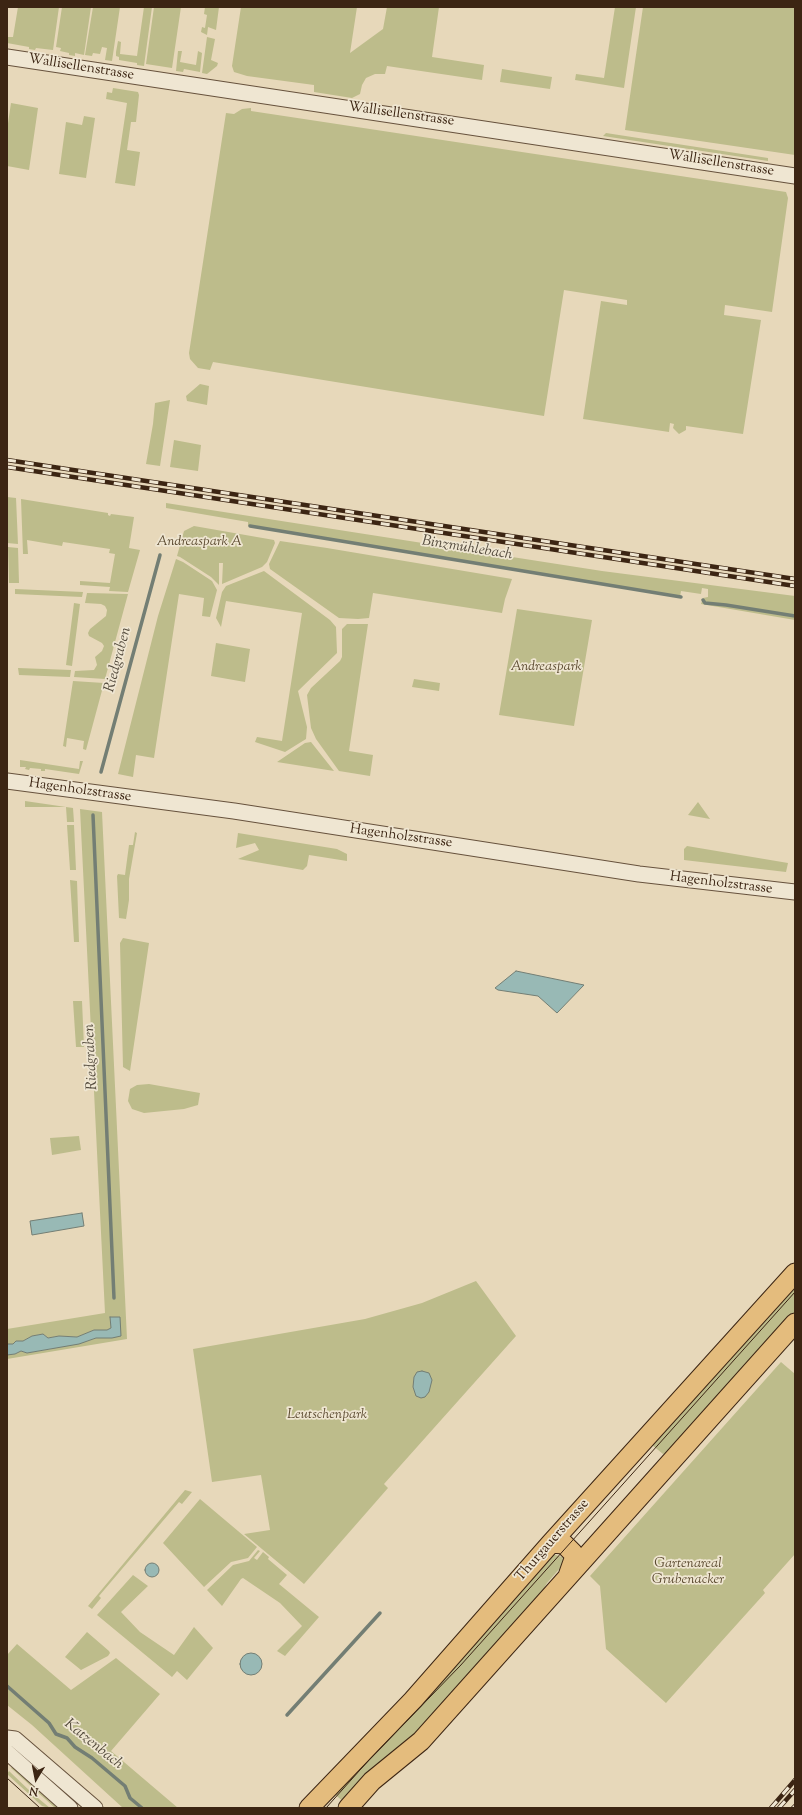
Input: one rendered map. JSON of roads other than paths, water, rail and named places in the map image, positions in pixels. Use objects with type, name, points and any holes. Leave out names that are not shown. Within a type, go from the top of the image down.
[{"type":"main road","name":"Thurgauerstrasse","points":[[309,1808],[412,1700],[551,1543],[795,1273]]},
{"type":"main road","points":[[348,1808],[372,1781],[420,1740],[795,1323]]},
{"type":"main road","points":[[551,1543],[560,1542],[573,1553],[574,1559],[567,1577]]},
{"type":"street","name":"Wallisellenstrasse","points":[[7,57],[795,176]]},
{"type":"street","name":"Hagenholzstrasse","points":[[7,781],[234,811],[639,874],[795,892]]},
{"type":"street","points":[[7,1738],[15,1739],[95,1808]]},
{"type":"street","points":[[7,1752],[70,1808]]},
{"type":"water","points":[[516,971],[584,985],[557,1013],[538,996],[498,990],[495,988]]},
{"type":"water","points":[[82,1213],[84,1226],[32,1235],[30,1221]]},
{"type":"water","points":[[110,1317],[120,1317],[121,1336],[112,1338],[96,1338],[79,1344],[27,1353],[21,1351],[15,1354],[7,1355],[7,1344],[13,1344],[16,1341],[23,1341],[32,1336],[43,1334],[48,1338],[59,1336],[77,1337],[94,1330],[107,1330],[111,1328]]},
{"type":"water","points":[[422,1371],[429,1373],[432,1380],[429,1392],[425,1397],[421,1398],[416,1396],[413,1387],[414,1377],[417,1372]]},
{"type":"water","points":[[152,1563],[157,1565],[159,1570],[157,1575],[152,1577],[147,1575],[145,1570],[147,1565]]},
{"type":"water","points":[[251,1653],[255,1654],[261,1660],[261,1668],[255,1674],[251,1675],[247,1674],[241,1668],[240,1664],[241,1660],[247,1654]]},
{"type":"waterway","name":"Binzmühlebach","points":[[250,526],[681,597]]},
{"type":"waterway","name":"Riedgraben","points":[[101,772],[160,555]]},
{"type":"waterway","name":"Binzmühlebach","points":[[703,600],[705,603],[795,616]]},
{"type":"waterway","name":"Riedgraben","points":[[93,815],[114,1298]]},
{"type":"waterway","points":[[287,1715],[380,1613]]},
{"type":"waterway","name":"Katzenbach","points":[[7,1686],[49,1723],[56,1734],[67,1738],[75,1747],[92,1758],[125,1786],[130,1798],[142,1808]]},
{"type":"tram line","points":[[326,1808],[368,1761],[460,1666],[795,1292]]},
{"type":"tram line","points":[[7,1778],[40,1808]]},
{"type":"railway","points":[[7,460],[795,579]]},
{"type":"railway","points":[[7,467],[795,586]]},
{"type":"railway","points":[[771,1808],[795,1780]]},
{"type":"railway","points":[[779,1808],[795,1790]]},
{"type":"park label","name":"Andreaspark A","points":[[199,543]]},
{"type":"park label","name":"Andreaspark","points":[[546,668]]},
{"type":"park label","name":"Leutschenpark","points":[[327,1416]]},
{"type":"park label","name":"Gartenareal Grubenacker","points":[[688,1574]]}]
